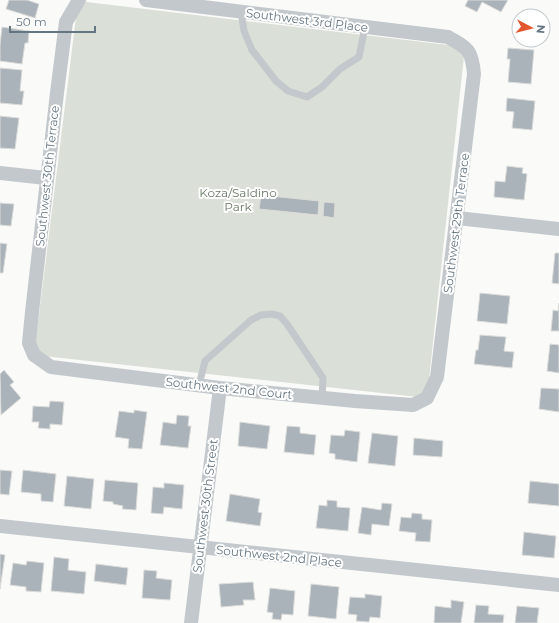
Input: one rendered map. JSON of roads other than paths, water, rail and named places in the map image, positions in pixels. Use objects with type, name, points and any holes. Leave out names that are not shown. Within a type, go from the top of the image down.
[{"type":"street","name":"Southwest 30th Terrace","points":[[34,355],[29,343],[46,178],[66,22],[79,0]]},
{"type":"street","name":"Southwest 3rd Place","points":[[146,0],[448,37],[465,47]]},
{"type":"street","name":"Southwest 29th Terrace","points":[[426,398],[437,377],[474,74],[472,60],[465,47]]},
{"type":"street","points":[[0,173],[46,178]]},
{"type":"street","points":[[457,218],[559,229]]},
{"type":"street","name":"Southwest 2nd Court","points":[[34,355],[51,367],[220,388],[414,405],[426,398]]},
{"type":"street","name":"Southwest 30th Street","points":[[191,623],[220,388]]},
{"type":"street","name":"Southwest 2nd Place","points":[[0,526],[559,585]]},
{"type":"lane","points":[[241,11],[244,31],[252,50],[276,80],[288,91],[307,97],[322,87],[340,69],[359,57],[365,27]]},
{"type":"lane","points":[[199,385],[205,361],[251,320],[261,315],[272,314],[280,316],[287,324],[323,378],[322,398]]},
{"type":"park label","name":"Koza/Saldino Park","points":[[238,199]]}]
